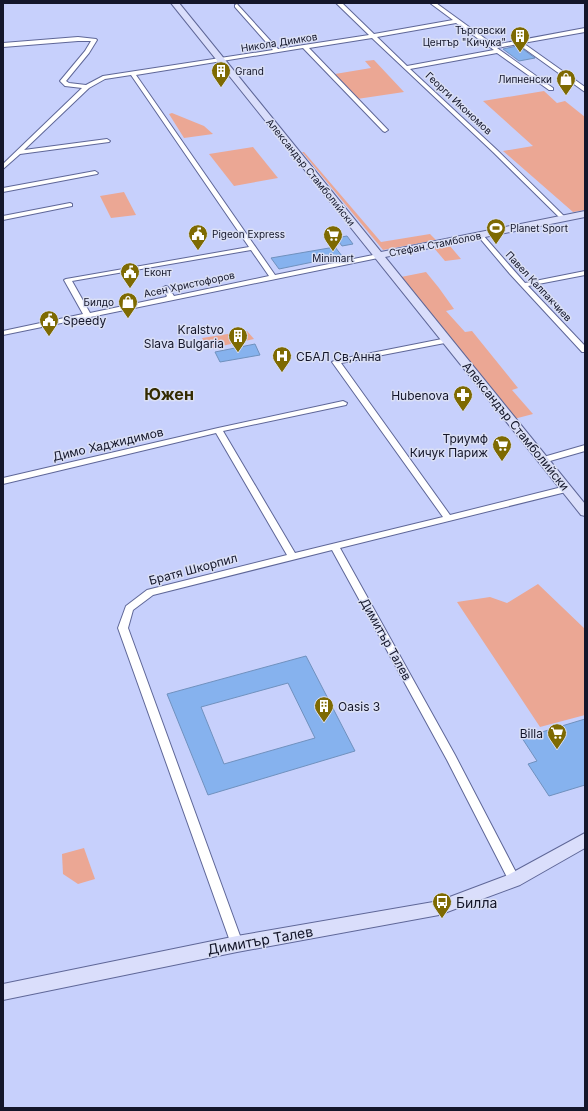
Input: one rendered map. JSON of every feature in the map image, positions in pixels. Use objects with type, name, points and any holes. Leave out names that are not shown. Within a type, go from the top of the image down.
[{"type":"street","name":"Александър Стамболийски","points":[[175,3],[585,512]]},
{"type":"street","name":"Георги Икономов","points":[[339,3],[495,151],[564,219]]},
{"type":"street","points":[[434,3],[551,89]]},
{"type":"street","points":[[237,6],[277,51]]},
{"type":"street","name":"Никола Димков","points":[[87,87],[103,78],[373,36],[457,21]]},
{"type":"street","points":[[406,68],[585,30]]},
{"type":"street","points":[[3,45],[78,39],[94,40],[88,52],[63,81],[68,85],[87,87]]},
{"type":"street","points":[[520,43],[585,90]]},
{"type":"street","points":[[304,47],[385,130]]},
{"type":"street","points":[[133,74],[272,276]]},
{"type":"street","points":[[3,167],[87,87]]},
{"type":"street","points":[[17,153],[106,141]]},
{"type":"street","points":[[3,190],[95,173]]},
{"type":"street","points":[[3,218],[70,205]]},
{"type":"street","name":"Стефан Стамболов","points":[[378,256],[585,214]]},
{"type":"street","name":"Павел Калпакчиев","points":[[480,236],[585,350]]},
{"type":"street","name":"Асен Христофоров","points":[[87,316],[68,280],[253,248]]},
{"type":"street","name":"Асен Христофоров","points":[[3,332],[87,316],[272,276],[378,256]]},
{"type":"street","points":[[524,285],[585,273]]},
{"type":"street","points":[[166,288],[171,296],[169,298]]},
{"type":"street","points":[[447,340],[336,362],[448,518]]},
{"type":"street","name":"Димо Хаджидимов","points":[[3,481],[218,430],[343,403]]},
{"type":"street","points":[[218,430],[294,557]]},
{"type":"street","points":[[544,460],[585,448]]},
{"type":"street","name":"Братя Шкорпил","points":[[237,944],[123,628],[129,608],[150,592],[566,489]]},
{"type":"street","name":"Димитър Талев","points":[[335,546],[451,758],[514,880]]},
{"type":"street","name":"Димитър Талев","points":[[3,992],[237,944],[439,908],[514,880],[585,840]]},
{"type":"shaded area","points":[[374,60],[404,92],[357,99],[335,74],[371,68],[365,61]]},
{"type":"shaded area","points":[[544,91],[557,103],[565,101],[585,117],[585,210],[573,212],[503,151],[533,146],[483,101]]},
{"type":"shaded area","points":[[172,113],[204,126],[213,134],[184,138],[169,114]]},
{"type":"shaded area","points":[[253,147],[278,178],[234,186],[209,154]]},
{"type":"shaded area","points":[[302,152],[304,152],[381,242],[430,234],[436,240],[383,250]]},
{"type":"shaded area","points":[[124,192],[136,215],[111,218],[100,196]]},
{"type":"shaded area","points":[[450,246],[461,259],[445,261],[434,248]]},
{"type":"shaded area","points":[[426,272],[454,309],[446,311],[465,332],[472,331],[518,388],[512,390],[533,414],[514,419],[401,277]]},
{"type":"shaded area","points":[[247,331],[254,339],[208,349],[202,338]]},
{"type":"shaded area","points":[[538,584],[585,629],[585,715],[540,727],[457,602],[490,597],[507,603]]},
{"type":"shaded area","points":[[84,848],[95,879],[78,884],[63,874],[62,854]]},
{"type":"building","name":"Търговски Център \"Кичука\"","points":[[517,46],[535,58],[519,61],[503,49]]},
{"type":"building","points":[[347,236],[353,244],[342,246],[336,238]]},
{"type":"building","points":[[335,247],[342,256],[279,269],[271,258]]},
{"type":"building","name":"Kralstvo Slava Bulgaria","points":[[255,344],[260,355],[220,362],[215,352]]},
{"type":"building","name":"Oasis 3","points":[[306,656],[355,751],[208,795],[167,694]],"holes":[[[288,683],[315,738],[224,764],[201,707]]]},
{"type":"building","name":"Billa","points":[[585,719],[585,785],[549,796],[528,764],[537,761],[522,738]]},
{"type":"place","name":"Търговски Център \"Кичука\"","points":[[520,53]]},
{"type":"place","name":"Grand","points":[[221,88]]},
{"type":"place","name":"Липненски","points":[[566,96]]},
{"type":"place","name":"Planet Sport","points":[[496,245]]},
{"type":"place","name":"Pigeon Express","points":[[198,251]]},
{"type":"place","name":"Minimart","points":[[333,252]]},
{"type":"place","name":"Еконт","points":[[130,289]]},
{"type":"place","name":"Билдо","points":[[128,319]]},
{"type":"place","name":"Speedy","points":[[49,337]]},
{"type":"place","name":"Kralstvo Slava Bulgaria","points":[[238,353]]},
{"type":"place","name":"СБАЛ Св,Анна","points":[[282,373]]},
{"type":"place","name":"Hubenova","points":[[463,412]]},
{"type":"place","name":"Триумф Кичук Париж","points":[[502,462]]},
{"type":"place","name":"Oasis 3","points":[[324,723]]},
{"type":"place","name":"Billa","points":[[557,750]]},
{"type":"place","name":"Билла","points":[[442,919]]},
{"type":"district","name":"Южен","points":[[169,394]]}]
